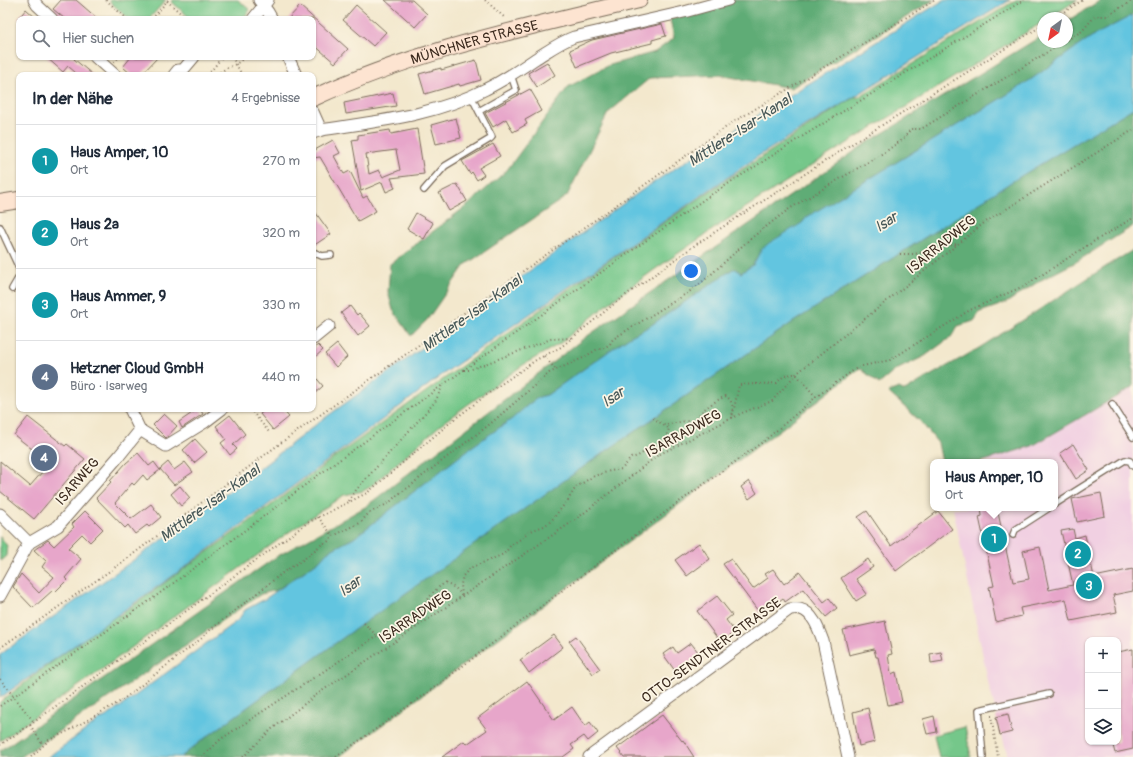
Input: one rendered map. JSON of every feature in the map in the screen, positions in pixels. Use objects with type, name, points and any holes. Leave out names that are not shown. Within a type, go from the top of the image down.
[{"type":"main road","name":"MÜNCHNER STRASSE","points":[[316,97],[415,58],[528,27],[639,0]]},
{"type":"main road","points":[[0,202],[16,200]]},
{"type":"street","points":[[34,0],[37,6],[49,16]]},
{"type":"street","points":[[317,132],[396,119],[427,112],[486,90],[562,41],[728,0]]},
{"type":"street","points":[[255,16],[264,2]]},
{"type":"street","points":[[264,2],[271,16]]},
{"type":"street","points":[[98,60],[112,72]]},
{"type":"street","points":[[176,72],[178,70],[183,70],[191,60]]},
{"type":"street","points":[[289,60],[295,72]]},
{"type":"street","points":[[316,337],[329,326]]},
{"type":"street","points":[[131,412],[140,430],[166,446],[218,412]]},
{"type":"street","name":"ISARWEG","points":[[29,543],[58,526],[140,430]]},
{"type":"street","points":[[0,514],[29,543],[0,596]]},
{"type":"street","name":"OTTO-SENDTNER-STRASSE","points":[[589,757],[790,609],[800,608],[809,614],[818,628],[823,641],[848,757]]},
{"type":"lane","points":[[479,111],[516,90],[511,74]]},
{"type":"lane","points":[[424,190],[445,166],[492,137],[471,96]]},
{"type":"lane","points":[[0,227],[16,262]]},
{"type":"lane","points":[[316,253],[322,256],[332,255]]},
{"type":"lane","points":[[12,289],[16,282]]},
{"type":"lane","points":[[1112,404],[1133,437]]},
{"type":"lane","points":[[1058,502],[1125,460],[1130,461],[1133,466]]},
{"type":"lane","points":[[1013,535],[1015,530],[1044,511]]},
{"type":"lane","points":[[983,757],[979,710],[1049,694]]},
{"type":"path","points":[[106,0],[124,16]]},
{"type":"path","points":[[485,0],[505,18]]},
{"type":"path","points":[[0,648],[124,561],[282,442],[732,123],[935,0]]},
{"type":"path","points":[[0,706],[152,599],[312,479],[463,370],[712,194],[1024,0]]},
{"type":"path","points":[[1064,12],[1083,0]]},
{"type":"path","points":[[1073,36],[1082,31],[1095,16],[1107,16],[1133,0]]},
{"type":"path","points":[[155,16],[168,1],[185,16]]},
{"type":"path","points":[[0,745],[30,725],[302,526],[367,494],[452,421],[497,387],[544,356],[561,347],[619,300],[698,243],[830,158],[1037,29]]},
{"type":"path","points":[[31,757],[49,740],[68,732],[121,701],[285,571],[304,559],[321,545],[329,541],[333,536],[360,523],[370,513],[389,503],[496,419],[549,373],[583,358],[596,350],[604,348],[614,339],[689,292],[707,278],[750,239],[789,209],[885,152],[903,139],[911,129],[921,129],[1054,48]]},
{"type":"path","points":[[210,72],[220,60]]},
{"type":"path","points":[[234,60],[240,72]]},
{"type":"path","points":[[220,72],[236,65],[241,60]]},
{"type":"path","name":"ISARRADWEG","points":[[243,757],[272,728],[316,695],[575,520],[658,455],[732,418],[772,401],[796,374],[984,223],[1133,130]]},
{"type":"path","points":[[336,757],[427,693],[675,505],[764,441],[816,397],[858,367],[890,360],[970,310],[1026,285],[1133,218]]},
{"type":"path","points":[[900,254],[915,254],[957,244]]},
{"type":"path","points":[[463,370],[469,370],[550,339],[572,338]]},
{"type":"path","points":[[544,356],[556,370]]},
{"type":"path","points":[[732,418],[739,385],[776,383],[788,374],[796,374],[816,397]]},
{"type":"path","points":[[349,502],[356,490],[435,402],[444,384]]},
{"type":"path","points":[[661,424],[693,422],[703,409],[726,396],[734,408],[732,418]]},
{"type":"path","points":[[252,412],[269,432]]},
{"type":"path","points":[[462,597],[461,584],[463,576],[470,568],[504,554],[510,545],[522,538],[528,532],[544,526],[551,521],[568,500],[576,487],[594,476],[610,470],[622,469],[631,458],[638,456],[666,437],[668,428],[654,418]]},
{"type":"path","points":[[318,517],[333,536]]},
{"type":"path","points":[[202,757],[220,739],[377,636],[417,627],[424,605],[440,586],[445,584],[454,587],[459,590],[462,597]]},
{"type":"path","points":[[364,623],[377,636]]},
{"type":"path","points":[[0,679],[34,722]]},
{"type":"path","points":[[998,714],[991,716],[998,757]]},
{"type":"path","points":[[30,725],[43,745]]},
{"type":"shaded area","points":[[1133,324],[1133,757],[1008,757],[989,686],[954,511],[1058,511],[1058,459],[946,459]]},
{"type":"green space","points":[[166,0],[152,16],[126,16],[109,1]]},
{"type":"green space","points":[[173,0],[238,0],[250,10],[245,16],[188,16],[172,2]]},
{"type":"green space","points":[[730,0],[934,0],[791,88],[719,75],[650,78],[608,113],[567,196],[465,265],[427,320],[411,336],[393,310],[388,292],[390,264],[469,204],[507,170],[568,87],[607,66],[655,52],[674,38],[670,19]]},
{"type":"green space","points":[[1016,0],[1077,0],[1058,12],[1037,12],[1037,26],[817,162],[734,215],[654,270],[613,300],[559,344],[523,365],[445,421],[370,487],[363,491],[344,495],[289,532],[97,673],[0,741],[0,702],[48,665],[117,615],[119,616],[257,516],[332,459],[597,269],[729,178],[856,96],[857,98]]},
{"type":"green space","points":[[1101,0],[1133,0],[1133,15],[1091,37],[1026,83],[807,217],[802,223],[757,257],[753,265],[741,273],[733,269],[650,326],[629,337],[547,395],[539,397],[354,538],[327,552],[319,561],[277,590],[261,594],[21,757],[0,757],[0,751],[276,557],[365,507],[583,339],[865,144],[1037,39],[1037,48],[1073,48],[1073,17]]},
{"type":"green space","points":[[1133,108],[1133,226],[1076,262],[1041,280],[1006,303],[980,312],[974,321],[958,326],[951,337],[925,356],[896,370],[879,384],[860,368],[785,426],[339,757],[181,757],[337,642],[593,460],[793,322],[1016,179]]},
{"type":"green space","points":[[1133,250],[1133,387],[1032,446],[991,459],[941,459],[938,443],[920,421],[888,392],[899,388],[905,391],[1018,324]]},
{"type":"green space","points":[[0,536],[7,546],[6,556],[0,561]]},
{"type":"green space","points":[[965,727],[971,757],[939,757],[934,735]]},
{"type":"water","name":"Mittlere-Isar-Kanal","points":[[944,0],[1010,0],[757,157],[446,372],[177,573],[0,698],[0,655],[9,648],[245,480],[322,420],[645,188],[737,128]]},
{"type":"water","name":"Isar","points":[[1133,15],[1133,108],[1016,179],[793,322],[593,460],[337,642],[181,757],[48,757],[101,719],[109,715],[238,620],[245,610],[265,599],[319,561],[327,552],[354,538],[539,397],[547,395],[629,337],[650,326],[733,269],[736,269],[741,273],[753,265],[761,250],[769,243],[802,223],[807,217],[1026,83],[1091,37]]},
{"type":"building","points":[[61,0],[76,0],[95,16],[61,16],[53,9]]},
{"type":"building","points":[[385,0],[412,0],[427,14],[415,27]]},
{"type":"building","points":[[356,5],[386,32],[373,46],[343,20]]},
{"type":"building","points":[[300,6],[311,16],[291,16]]},
{"type":"building","points":[[26,9],[34,16],[20,16]]},
{"type":"building","points":[[316,20],[348,49],[335,63],[316,47]]},
{"type":"building","points":[[662,24],[666,36],[652,40],[652,43],[611,53],[577,67],[570,50],[592,40]]},
{"type":"building","points":[[49,60],[75,60],[89,72],[75,72],[68,66],[63,72]]},
{"type":"building","points":[[129,60],[155,60],[144,72],[129,72],[123,67]]},
{"type":"building","points":[[476,60],[481,80],[460,86],[459,84],[425,94],[419,74],[441,68],[441,70]]},
{"type":"building","points":[[547,62],[555,75],[537,87],[528,73]]},
{"type":"building","points":[[530,89],[541,111],[525,120],[527,124],[513,132],[506,119],[493,127],[485,113]]},
{"type":"building","points":[[393,93],[396,106],[346,114],[344,103]]},
{"type":"building","points":[[456,118],[461,138],[436,144],[431,125]]},
{"type":"building","points":[[417,129],[424,174],[391,178],[395,188],[386,192],[382,182],[361,191],[352,140],[358,139],[358,135],[390,130],[391,134]],"holes":[[[396,150],[400,170],[383,177],[379,170],[369,174],[366,154]]]},
{"type":"building","points":[[333,140],[340,153],[334,156],[344,174],[350,171],[363,198],[367,196],[376,211],[358,221],[320,157],[316,158],[316,149]]},
{"type":"building","points":[[493,144],[500,156],[479,168],[484,175],[477,180],[472,172],[470,174],[462,161]]},
{"type":"building","points":[[457,184],[467,201],[449,211],[439,193]]},
{"type":"building","points":[[316,213],[331,234],[316,244]]},
{"type":"building","points":[[416,213],[433,223],[424,239],[407,229]]},
{"type":"building","points":[[350,306],[357,315],[359,313],[370,326],[358,336],[341,313]]},
{"type":"building","points":[[337,344],[347,357],[336,367],[325,354]]},
{"type":"building","points":[[318,345],[323,350],[316,356],[316,347]]},
{"type":"building","points":[[316,378],[323,386],[316,392]]},
{"type":"building","points":[[194,412],[202,412],[203,414],[182,428],[179,422]]},
{"type":"building","points":[[262,412],[285,412],[289,417],[273,430],[260,414]]},
{"type":"building","points":[[164,414],[177,426],[166,438],[153,425]]},
{"type":"building","points":[[230,415],[245,434],[233,445],[237,449],[230,455],[221,443],[226,439],[216,426]]},
{"type":"building","points":[[28,417],[65,446],[67,444],[85,459],[34,519],[0,491],[0,461],[30,486],[50,463],[14,435]]},
{"type":"building","points":[[195,439],[207,452],[194,463],[183,450]]},
{"type":"building","points":[[1073,444],[1089,470],[1076,479],[1060,453]]},
{"type":"building","points":[[138,453],[149,466],[154,462],[160,470],[147,480],[143,475],[134,485],[132,483],[115,503],[131,519],[151,504],[161,517],[149,527],[147,525],[135,534],[128,525],[125,528],[96,498],[126,463]]},
{"type":"building","points":[[168,462],[174,470],[185,462],[193,472],[174,485],[160,469]]},
{"type":"building","points":[[749,481],[757,493],[749,499],[741,487]]},
{"type":"building","points":[[180,486],[190,498],[181,506],[171,494]]},
{"type":"building","points":[[1101,493],[1105,516],[1077,522],[1072,499]]},
{"type":"building","points":[[85,511],[103,529],[90,542],[82,534],[68,548],[81,559],[65,578],[67,580],[55,592],[53,590],[33,608],[13,587],[21,574],[39,593],[54,577],[42,567],[46,561],[34,550],[48,540],[54,546],[74,527],[72,524]]},
{"type":"building","points":[[867,511],[891,546],[938,511],[952,529],[896,571],[858,517]]},
{"type":"building","points":[[981,511],[998,511],[1013,582],[1029,579],[1023,551],[1040,547],[1049,590],[1073,585],[1061,531],[1073,529],[1075,538],[1085,535],[1094,577],[1133,569],[1133,591],[1113,595],[1117,612],[1071,621],[1066,599],[1020,608],[1022,616],[996,622],[989,587],[994,586],[979,517],[982,516]]},
{"type":"building","points":[[699,543],[710,559],[687,576],[675,560]]},
{"type":"building","points":[[731,559],[753,589],[768,578],[765,574],[773,569],[784,584],[800,572],[824,602],[829,598],[837,608],[826,617],[803,589],[785,602],[783,598],[761,615],[723,564]]},
{"type":"building","points":[[868,559],[873,567],[856,579],[867,594],[856,601],[841,578]]},
{"type":"building","points":[[717,596],[732,615],[726,620],[735,632],[721,643],[697,611]]},
{"type":"building","points":[[885,621],[892,654],[888,655],[891,674],[896,672],[902,702],[888,705],[878,657],[876,657],[874,649],[849,655],[843,630]]},
{"type":"building","points":[[554,635],[563,647],[529,673],[520,660]]},
{"type":"building","points":[[576,636],[600,669],[593,674],[569,641]]},
{"type":"building","points":[[691,643],[702,657],[678,675],[663,654],[673,647],[677,653]]},
{"type":"building","points":[[1133,649],[1133,749],[1115,753],[1113,745],[1121,745],[1121,651]]},
{"type":"building","points":[[941,652],[943,661],[931,663],[930,654]]},
{"type":"building","points":[[527,681],[554,720],[572,707],[585,726],[590,722],[598,733],[588,741],[584,736],[571,745],[574,749],[563,757],[442,757],[464,741],[467,744],[487,730],[478,718]]},
{"type":"building","points":[[868,708],[875,742],[859,746],[853,712]]},
{"type":"building","points":[[1008,714],[1012,732],[1000,735],[996,717]]},
{"type":"building","points":[[662,715],[682,741],[683,740],[694,757],[624,757],[617,748]]},
{"type":"building","points":[[934,716],[937,732],[927,734],[923,719]]},
{"type":"place","name":"Hetzner Cloud GmbH","points":[[44,458]]},
{"type":"place","name":"Haus Amper, 10","points":[[994,539]]},
{"type":"place","name":"Haus 2a","points":[[1078,554]]},
{"type":"place","name":"Haus Ammer, 9","points":[[1089,586]]}]
